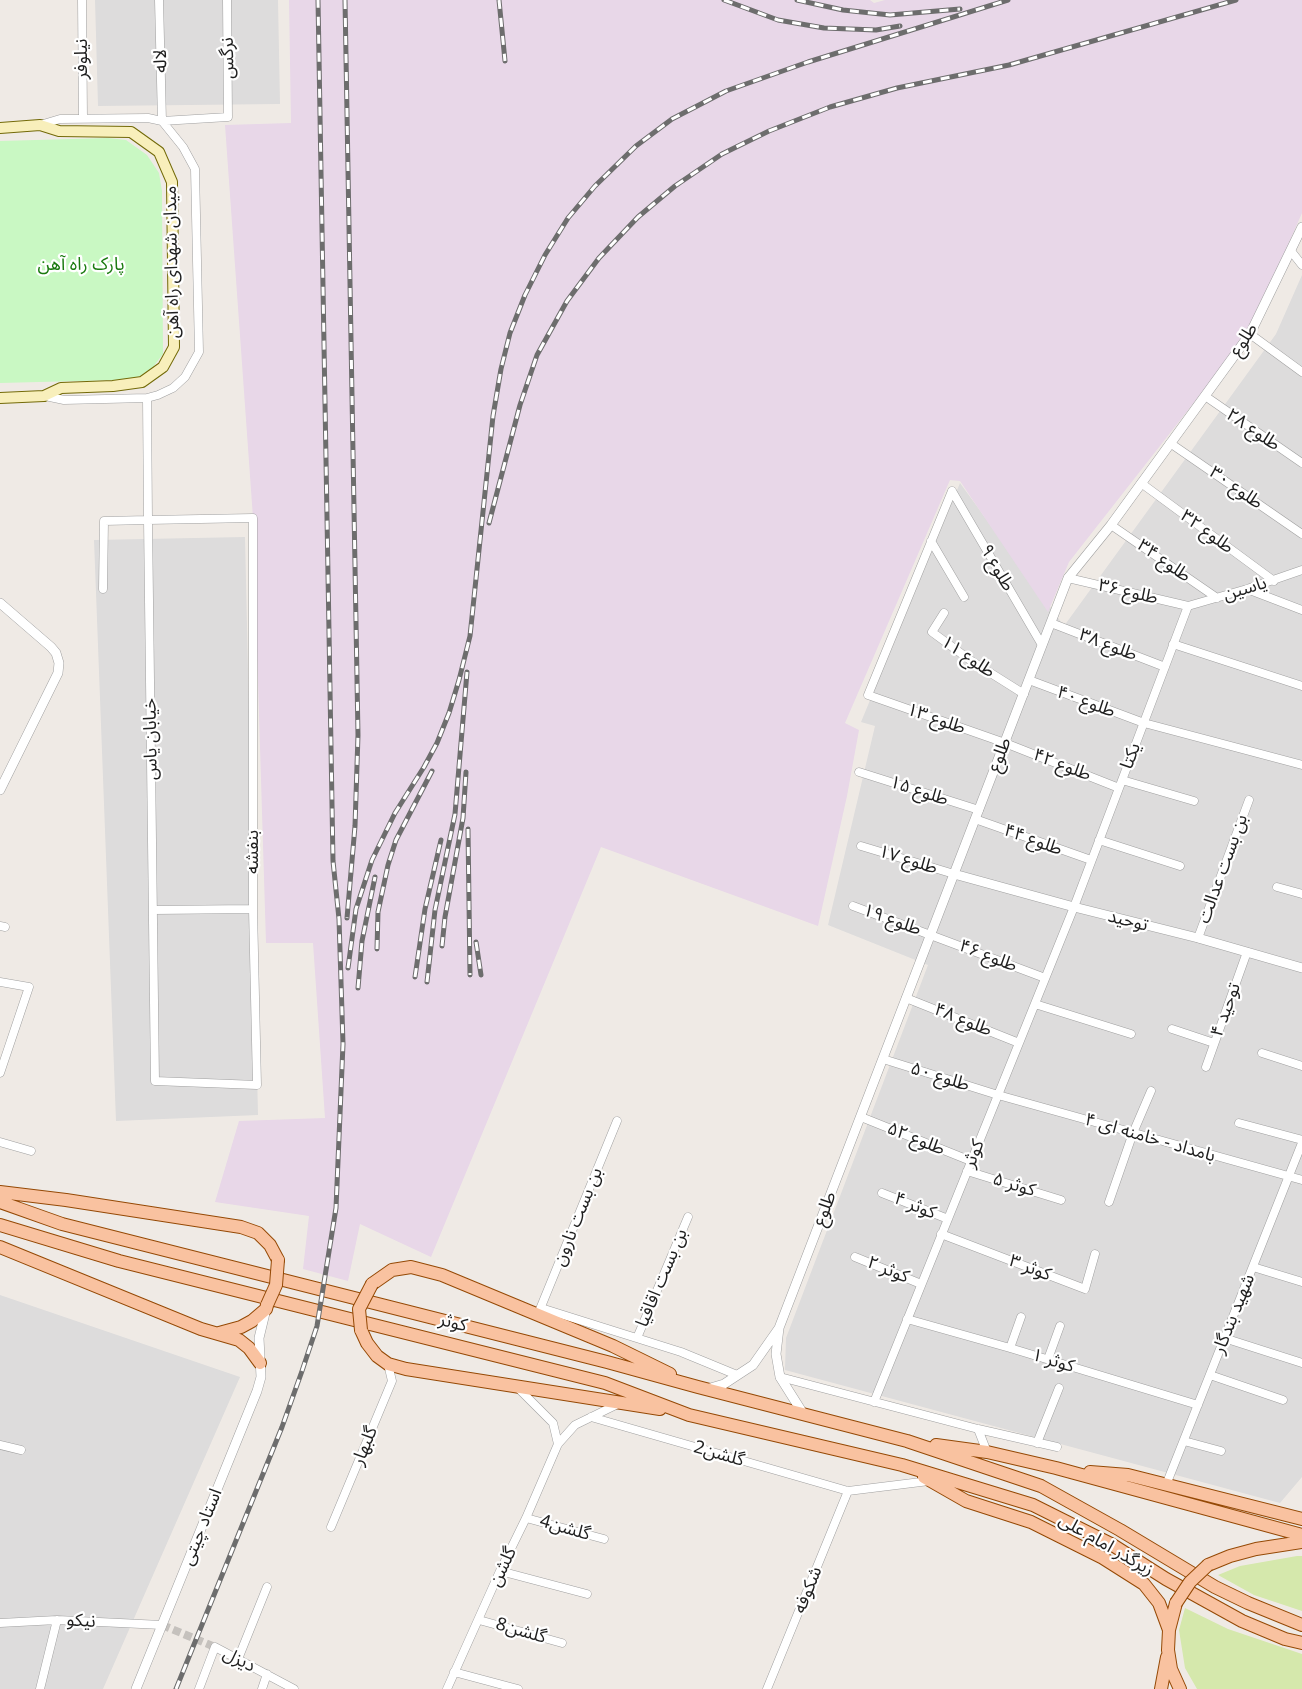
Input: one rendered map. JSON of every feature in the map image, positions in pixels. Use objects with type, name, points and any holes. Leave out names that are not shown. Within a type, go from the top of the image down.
[{"type":"main road","name":"میدان شهدای راه آهن","points":[[0,128],[40,125],[59,131],[131,132],[159,152],[172,182],[174,347],[163,367],[142,382],[113,386],[62,388],[44,396],[0,398]]},
{"type":"main road","points":[[0,1192],[241,1227],[258,1233],[270,1245],[278,1260],[276,1285],[267,1307],[252,1321],[241,1327],[217,1333]]},
{"type":"main road","name":"کوثر","points":[[0,1202],[62,1224],[607,1362],[907,1441]]},
{"type":"main road","name":"کوثر","points":[[0,1225],[119,1261],[605,1383],[689,1415],[902,1465]]},
{"type":"main road","points":[[0,1247],[201,1329],[239,1340],[249,1348],[260,1363]]},
{"type":"main road","points":[[689,1415],[622,1402],[406,1369],[388,1364],[377,1356],[367,1343],[361,1330],[359,1310],[372,1284],[392,1270],[411,1267],[442,1275],[539,1311],[702,1388]]},
{"type":"main road","points":[[907,1441],[987,1452],[1056,1468],[1302,1535]]},
{"type":"main road","name":"زیرگذر امام علی","points":[[907,1441],[1041,1486],[1130,1535],[1215,1587],[1248,1604],[1302,1624]]},
{"type":"main road","points":[[902,1465],[966,1501],[1031,1522],[1103,1558],[1144,1584],[1159,1603],[1169,1630]]},
{"type":"main road","name":"زیرگذر امام علی","points":[[902,1465],[1033,1505],[1111,1544],[1166,1580],[1242,1621],[1285,1639],[1302,1643]]},
{"type":"main road","points":[[1056,1468],[1128,1475],[1302,1519]]},
{"type":"main road","points":[[1221,1500],[1238,1517]]},
{"type":"main road","points":[[1161,1689],[1169,1630],[1176,1603],[1190,1582],[1208,1565],[1256,1549],[1302,1542]]},
{"type":"main road","points":[[1168,1650],[1180,1689]]},
{"type":"street","name":"نیلوفر","points":[[82,0],[83,118]]},
{"type":"street","name":"لاله","points":[[159,0],[162,121]]},
{"type":"street","name":"نرگس","points":[[162,121],[228,117],[227,0]]},
{"type":"street","points":[[40,125],[60,119],[148,118],[162,121],[183,147],[195,169],[199,352],[185,377],[173,388],[158,395],[147,398],[64,400],[44,396]]},
{"type":"street","name":"طلوع","points":[[779,1328],[1068,578],[1111,525],[1250,334],[1302,227]]},
{"type":"street","points":[[1292,251],[1302,265]]},
{"type":"street","points":[[1250,334],[1302,372]]},
{"type":"street","name":"طلوع ۲۸","points":[[1205,396],[1302,463]]},
{"type":"street","name":"خیابان یاس","points":[[147,398],[155,1081]]},
{"type":"street","name":"طلوع ۳۰","points":[[1170,443],[1302,534]]},
{"type":"street","name":"طلوع ۳۲","points":[[1141,483],[1274,580]]},
{"type":"street","name":"طلوع ۹","points":[[931,541],[952,491],[1042,645]]},
{"type":"street","name":"بنفشه","points":[[148,520],[253,518],[253,909],[257,1084],[155,1081]]},
{"type":"street","points":[[104,589],[104,522],[148,520]]},
{"type":"street","name":"طلوع ۳۴","points":[[1111,525],[1217,598]]},
{"type":"street","points":[[931,541],[964,597]]},
{"type":"street","name":"طلوع ۱۳","points":[[931,541],[868,695],[1005,743]]},
{"type":"street","name":"یاسین","points":[[1188,606],[1302,570]]},
{"type":"street","name":"طلوع ۳۶","points":[[1068,578],[1188,606]]},
{"type":"street","points":[[1247,589],[1302,609]]},
{"type":"street","points":[[0,603],[51,647],[59,663],[58,673],[0,790]]},
{"type":"street","name":"یکتا","points":[[1074,907],[1188,606]]},
{"type":"street","name":"طلوع ۱۱","points":[[944,613],[932,632],[1024,694]]},
{"type":"street","name":"طلوع ۳۸","points":[[1051,623],[1165,667]]},
{"type":"street","points":[[1173,644],[1302,686]]},
{"type":"street","name":"طلوع ۴۰","points":[[1029,680],[1144,723],[1302,765]]},
{"type":"street","name":"طلوع ۴۲","points":[[1005,743],[1120,784],[1194,801]]},
{"type":"street","name":"طلوع ۱۵","points":[[859,772],[977,815]]},
{"type":"street","name":"بن بست عدالت","points":[[1198,938],[1248,800]]},
{"type":"street","name":"طلوع ۴۴","points":[[977,815],[1091,860]]},
{"type":"street","points":[[1099,840],[1180,866]]},
{"type":"street","name":"طلوع ۱۷","points":[[861,846],[954,874]]},
{"type":"street","name":"توحید","points":[[954,874],[1198,938],[1302,968]]},
{"type":"street","points":[[1277,887],[1302,894]]},
{"type":"street","name":"طلوع ۱۹","points":[[853,906],[931,935]]},
{"type":"street","name":"کوثر","points":[[874,1402],[1074,907]]},
{"type":"street","points":[[153,910],[253,909]]},
{"type":"street","name":"طلوع ۴۶","points":[[931,935],[1045,978]]},
{"type":"street","name":"توحید ۴","points":[[1206,1067],[1247,952]]},
{"type":"street","points":[[0,982],[29,987],[4,1045],[0,1073]]},
{"type":"street","name":"طلوع ۴۸","points":[[906,998],[1019,1043]]},
{"type":"street","points":[[1035,1004],[1131,1034]]},
{"type":"street","points":[[1173,1029],[1214,1044]]},
{"type":"street","points":[[1262,1053],[1302,1066]]},
{"type":"street","name":"طلوع ۵۰","points":[[883,1059],[998,1095]]},
{"type":"street","points":[[1108,1202],[1151,1091]]},
{"type":"street","name":"بامداد - خامنه ای ۴","points":[[998,1095],[1302,1180]]},
{"type":"street","name":"طلوع ۵۲","points":[[861,1118],[971,1161]]},
{"type":"street","name":"بن بست نارون","points":[[539,1311],[617,1120]]},
{"type":"street","points":[[1239,1123],[1302,1141]]},
{"type":"street","name":"شهید بندگار","points":[[1166,1485],[1302,1141]]},
{"type":"street","points":[[0,1142],[31,1151]]},
{"type":"street","name":"کوثر ۵","points":[[967,1171],[1061,1200]]},
{"type":"street","name":"کوثر ۴","points":[[882,1193],[948,1219]]},
{"type":"street","name":"بن بست اقاقیا","points":[[637,1338],[688,1217]]},
{"type":"street","name":"کوثر ۳","points":[[941,1234],[1085,1289],[1095,1254]]},
{"type":"street","name":"کوثر ۲","points":[[855,1257],[921,1284]]},
{"type":"street","points":[[1253,1267],[1302,1282]]},
{"type":"street","name":"استاد چیتی","points":[[136,1689],[261,1377],[259,1338],[267,1307]]},
{"type":"street","points":[[539,1311],[681,1352],[737,1375]]},
{"type":"street","points":[[1010,1348],[1021,1317]]},
{"type":"street","name":"کوثر ۱","points":[[907,1319],[1198,1405]]},
{"type":"street","points":[[1048,1359],[1060,1326]]},
{"type":"street","points":[[702,1388],[724,1384],[753,1365],[779,1328]]},
{"type":"street","points":[[779,1328],[776,1354],[780,1377],[804,1415]]},
{"type":"street","points":[[1224,1338],[1302,1363]]},
{"type":"street","name":"گلبهار","points":[[332,1527],[392,1381],[388,1364]]},
{"type":"street","points":[[1210,1374],[1283,1400]]},
{"type":"street","points":[[780,1377],[1057,1448]]},
{"type":"street","points":[[517,1387],[553,1423],[558,1444]]},
{"type":"street","points":[[1037,1443],[1059,1388]]},
{"type":"street","points":[[558,1444],[574,1425],[622,1402]]},
{"type":"street","name":"گلشن2","points":[[591,1417],[848,1491]]},
{"type":"street","points":[[978,1429],[987,1452]]},
{"type":"street","points":[[1184,1441],[1221,1451]]},
{"type":"street","name":"گلشن","points":[[447,1689],[558,1444]]},
{"type":"street","points":[[0,1445],[21,1450]]},
{"type":"street","points":[[848,1491],[931,1481]]},
{"type":"street","name":"شکوفه","points":[[767,1689],[848,1491]]},
{"type":"street","name":"گلشن4","points":[[526,1518],[604,1539]]},
{"type":"street","points":[[500,1571],[587,1594]]},
{"type":"street","points":[[238,1659],[267,1587]]},
{"type":"street","points":[[40,1689],[57,1620]]},
{"type":"street","name":"نیکو","points":[[0,1623],[57,1620],[162,1625]]},
{"type":"street","name":"گلشن8","points":[[479,1620],[562,1643]]},
{"type":"street","name":"دیزل","points":[[199,1689],[215,1647],[294,1689]]},
{"type":"street","points":[[454,1672],[518,1689]]},
{"type":"street","points":[[262,1689],[267,1674]]},
{"type":"shaded area","points":[[95,0],[278,0],[280,104],[98,106]]},
{"type":"shaded area","points":[[289,0],[870,0],[874,3],[885,0],[1302,0],[1302,213],[1264,300],[1232,354],[1069,562],[1048,612],[960,481],[950,480],[845,723],[859,730],[818,926],[601,847],[431,1257],[360,1224],[348,1281],[303,1269],[309,1216],[215,1202],[239,1121],[325,1118],[313,943],[266,943],[253,518],[225,125],[291,123]]},
{"type":"shaded area","points":[[1302,275],[1302,1477],[1280,1503],[785,1370],[786,1338],[928,965],[828,925],[875,726],[861,722],[960,483],[1064,626],[1276,334]]},
{"type":"shaded area","points":[[245,537],[258,1115],[116,1121],[94,540]]},
{"type":"shaded area","points":[[0,1295],[240,1377],[103,1689],[0,1689]]},
{"type":"green space","name":"پارک راه آهن","points":[[108,138],[126,140],[147,155],[159,173],[162,191],[163,354],[153,367],[137,378],[0,383],[0,141]]},
{"type":"green space","points":[[1302,1556],[1302,1611],[1254,1595],[1218,1575],[1240,1566]]},
{"type":"green space","points":[[1185,1608],[1228,1629],[1302,1654],[1302,1689],[1197,1689],[1185,1668],[1179,1630]]},
{"type":"tunnel","points":[[162,1625],[215,1647]]},
{"type":"railway","points":[[176,1689],[282,1427],[317,1326],[336,1208],[343,1044],[339,919],[333,861],[318,0]]},
{"type":"railway","points":[[345,0],[358,735],[355,826],[347,918]]},
{"type":"railway","points":[[499,0],[505,61]]},
{"type":"railway","points":[[724,0],[778,20],[824,28],[876,30],[900,26]]},
{"type":"railway","points":[[797,0],[843,10],[890,15],[960,9]]},
{"type":"railway","points":[[348,968],[356,909],[372,860],[395,813],[437,743],[459,680],[470,636],[493,416],[501,369],[510,333],[525,295],[545,255],[568,218],[595,186],[636,146],[672,119],[726,91],[808,62],[1008,0]]},
{"type":"railway","points":[[489,523],[520,405],[537,355],[567,301],[599,258],[638,217],[675,186],[722,154],[769,131],[830,107],[897,88],[1009,65],[1236,0]]},
{"type":"railway","points":[[427,982],[435,910],[455,814],[467,672]]},
{"type":"railway","points":[[377,949],[378,912],[388,865],[396,840],[432,771]]},
{"type":"railway","points":[[442,946],[463,818],[466,772]]},
{"type":"railway","points":[[468,829],[470,975]]},
{"type":"railway","points":[[415,977],[425,909],[441,840]]},
{"type":"railway","points":[[358,988],[362,941],[375,877]]},
{"type":"railway","points":[[476,942],[481,975]]}]
